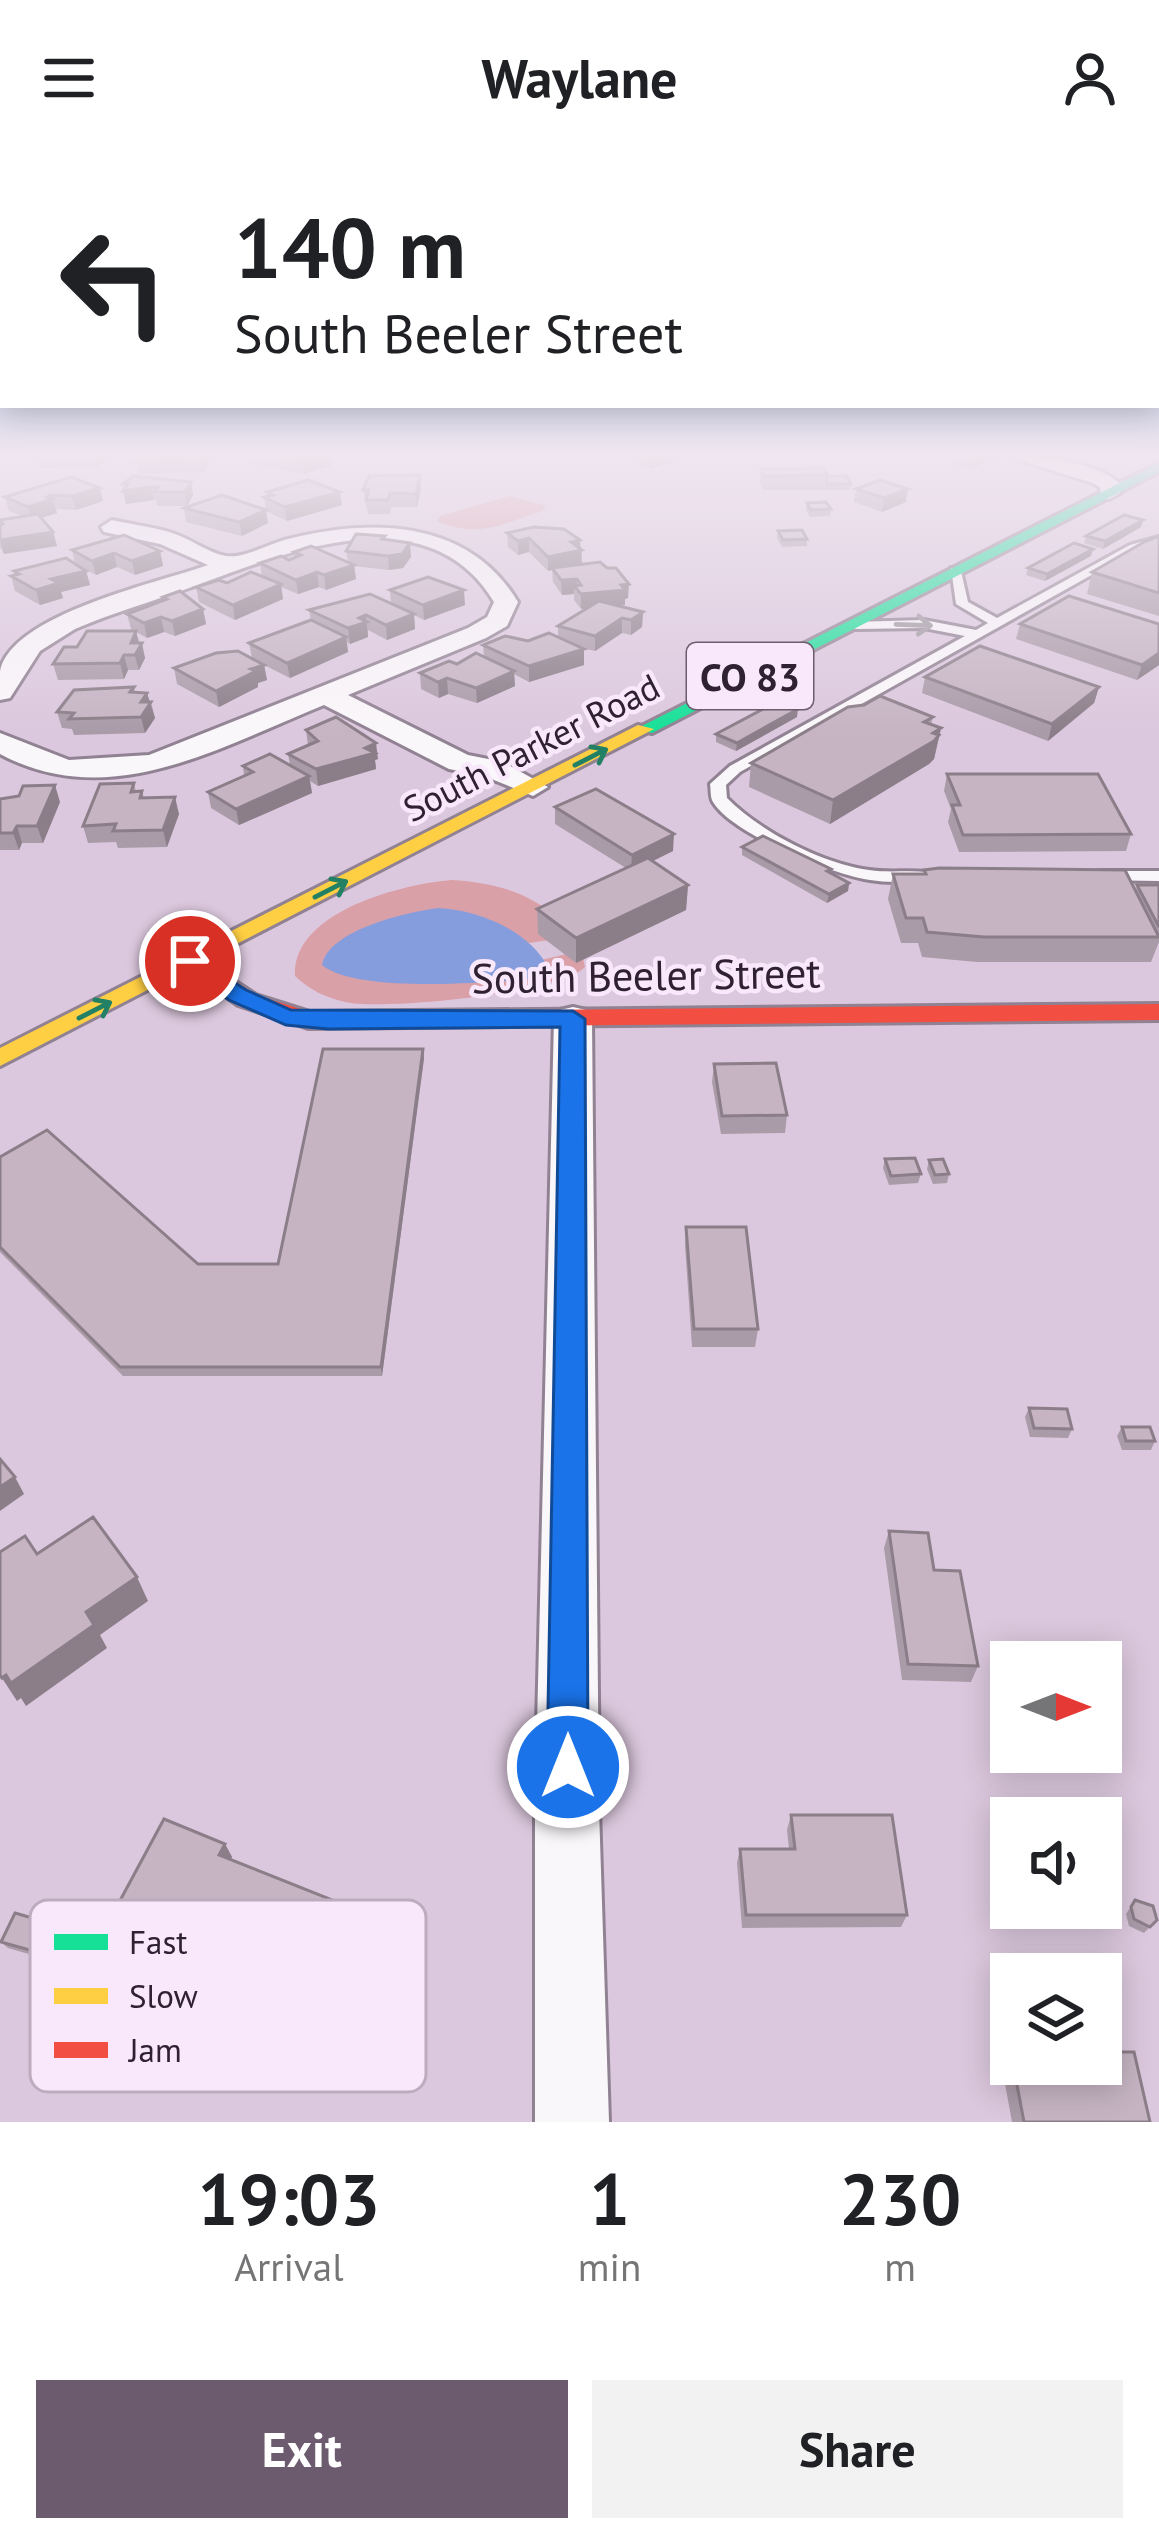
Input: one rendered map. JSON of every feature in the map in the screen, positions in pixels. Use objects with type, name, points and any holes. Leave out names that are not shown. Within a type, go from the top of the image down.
[{"type":"main road","name":"South Parker Road","points":[[572,735],[957,549]]},
{"type":"main road","name":"South Parker Road","points":[[0,1058],[955,572],[992,549]]},
{"type":"main road","name":"South Parker Road","points":[[462,789],[533,754]]},
{"type":"main road","points":[[274,918],[263,968],[276,992],[300,1006],[375,1022]]},
{"type":"main road","name":"South Beeler Street","points":[[159,938],[238,995],[286,1017],[375,1022],[1159,1012]]},
{"type":"street","points":[[193,549],[230,566]]},
{"type":"street","points":[[0,692],[25,651],[43,636],[230,566],[290,549]]},
{"type":"street","points":[[0,742],[48,764],[84,770],[171,760],[492,625],[505,611],[505,597],[454,549]]},
{"type":"street","points":[[338,690],[460,763],[495,769],[533,787]]},
{"type":"street","points":[[572,2122],[567,1786],[573,1019]]},
{"type":"lane","points":[[937,876],[874,875],[843,869],[735,815],[721,802],[716,788],[731,772],[1132,549]]},
{"type":"lane","points":[[955,572],[962,604],[997,623]]},
{"type":"lane","points":[[851,625],[924,624],[977,634]]},
{"type":"lane","points":[[1092,876],[1159,876]]},
{"type":"shaded area","points":[[452,880],[514,892],[541,905],[566,926],[557,939],[522,944],[516,966],[575,952],[582,954],[585,967],[542,985],[508,992],[394,1004],[337,1000],[295,976],[299,954],[311,935],[330,919],[379,895]]},
{"type":"water","points":[[438,908],[500,924],[528,942],[548,967],[542,975],[528,979],[420,984],[362,980],[322,965],[327,953],[353,933]]},
{"type":"building","points":[[317,549],[354,565],[296,580],[260,563],[301,555],[294,552]]},
{"type":"building","points":[[347,549],[406,549],[388,556]]},
{"type":"building","points":[[540,549],[582,550],[548,557]]},
{"type":"building","points":[[1063,549],[1093,549],[1047,574],[1028,568]]},
{"type":"building","points":[[1132,549],[1159,549],[1159,593],[1092,572]]},
{"type":"building","points":[[72,550],[160,551],[132,561],[114,553],[92,561]]},
{"type":"building","points":[[66,558],[86,571],[51,579],[59,583],[36,590],[11,576],[19,574],[14,571]]},
{"type":"building","points":[[600,562],[616,568],[629,584],[621,585],[625,590],[581,594],[574,586],[581,585],[577,579],[561,580],[552,568]]},
{"type":"building","points":[[251,572],[281,584],[233,605],[196,587],[219,580],[227,583]]},
{"type":"building","points":[[428,577],[464,590],[423,605],[390,590]]},
{"type":"building","points":[[180,591],[203,609],[172,621],[161,617],[144,623],[127,614],[167,599],[163,597]]},
{"type":"building","points":[[370,594],[414,614],[386,625],[366,615],[359,618],[367,622],[348,628],[309,610]]},
{"type":"building","points":[[1069,596],[1159,624],[1159,653],[1142,665],[1020,624]]},
{"type":"building","points":[[599,601],[643,612],[631,620],[622,618],[595,636],[558,626]]},
{"type":"building","points":[[311,620],[346,637],[287,663],[249,643]]},
{"type":"building","points":[[87,631],[136,631],[131,643],[142,643],[135,655],[124,655],[120,663],[53,664],[64,647],[77,647]]},
{"type":"building","points":[[549,633],[584,649],[529,666],[483,645],[505,636],[528,641]]},
{"type":"building","points":[[980,646],[1099,687],[1052,724],[925,677]]},
{"type":"building","points":[[238,651],[264,665],[216,691],[174,668],[216,653]]},
{"type":"building","points":[[476,653],[514,671],[476,688],[447,678],[438,682],[420,673],[449,661],[457,664]]},
{"type":"building","points":[[134,687],[130,692],[147,693],[141,702],[151,702],[141,717],[69,719],[74,713],[57,712],[74,690]]},
{"type":"building","points":[[880,696],[933,717],[924,722],[941,728],[933,733],[939,735],[833,800],[751,763],[848,707]]},
{"type":"building","points":[[778,701],[798,709],[737,743],[716,734]]},
{"type":"building","points":[[336,717],[376,743],[365,748],[375,753],[316,769],[288,754],[318,741],[306,730]]},
{"type":"building","points":[[270,754],[309,776],[236,809],[208,792],[253,772],[243,766]]},
{"type":"building","points":[[947,774],[1098,774],[1131,834],[963,835],[952,805],[960,805]]},
{"type":"building","points":[[134,783],[131,792],[142,791],[140,798],[175,797],[163,830],[113,831],[116,824],[83,826],[100,784]]},
{"type":"building","points":[[55,785],[37,826],[17,826],[13,833],[0,833],[0,799],[19,796],[23,786]]},
{"type":"building","points":[[596,789],[674,834],[632,855],[555,807]]},
{"type":"building","points":[[763,836],[831,869],[827,871],[849,883],[829,894],[742,847]]},
{"type":"building","points":[[648,858],[688,885],[576,938],[537,909]]},
{"type":"building","points":[[924,870],[1125,870],[1159,937],[984,937],[927,932],[923,918],[906,918],[893,874],[926,874]]},
{"type":"building","points":[[1137,885],[1159,885],[1159,927]]},
{"type":"building","points":[[323,1049],[423,1049],[381,1367],[120,1367],[0,1247],[0,1157],[47,1130],[198,1264],[278,1264]]},
{"type":"building","points":[[776,1063],[787,1115],[722,1116],[714,1064]]},
{"type":"building","points":[[915,1158],[921,1174],[891,1176],[885,1159]]},
{"type":"building","points":[[943,1159],[949,1174],[935,1175],[929,1160]]},
{"type":"building","points":[[686,1227],[746,1227],[758,1329],[694,1329]]},
{"type":"building","points":[[1029,1408],[1067,1409],[1072,1429],[1034,1428]]},
{"type":"building","points":[[1122,1427],[1150,1427],[1155,1441],[1126,1441]]},
{"type":"building","points":[[0,1459],[15,1477],[0,1487]]},
{"type":"building","points":[[93,1517],[137,1577],[86,1612],[94,1625],[11,1683],[0,1675],[0,1552],[25,1536],[37,1554]]},
{"type":"building","points":[[889,1531],[928,1533],[934,1570],[960,1571],[978,1666],[908,1664]]},
{"type":"building","points":[[791,1815],[892,1815],[907,1915],[746,1915],[740,1849],[795,1849]]},
{"type":"building","points":[[164,1819],[225,1844],[219,1855],[332,1900],[120,1900]]},
{"type":"building","points":[[1135,1900],[1153,1906],[1157,1920],[1150,1927],[1134,1919],[1131,1907]]},
{"type":"building","points":[[15,1913],[30,1917],[30,1950],[1,1942]]},
{"type":"building","points":[[1122,2052],[1134,2052],[1150,2122],[1024,2122],[1017,2085],[1122,2085]]},
{"type":"traffic: fast","points":[[645,729],[999,549]]},
{"type":"traffic: slow","points":[[0,1058],[645,729]]},
{"type":"traffic: jam","points":[[159,938],[247,1000],[308,1020],[1159,1012]]},
{"type":"route","points":[[190,961],[238,995],[286,1017],[328,1022],[573,1019],[568,1767]]}]
